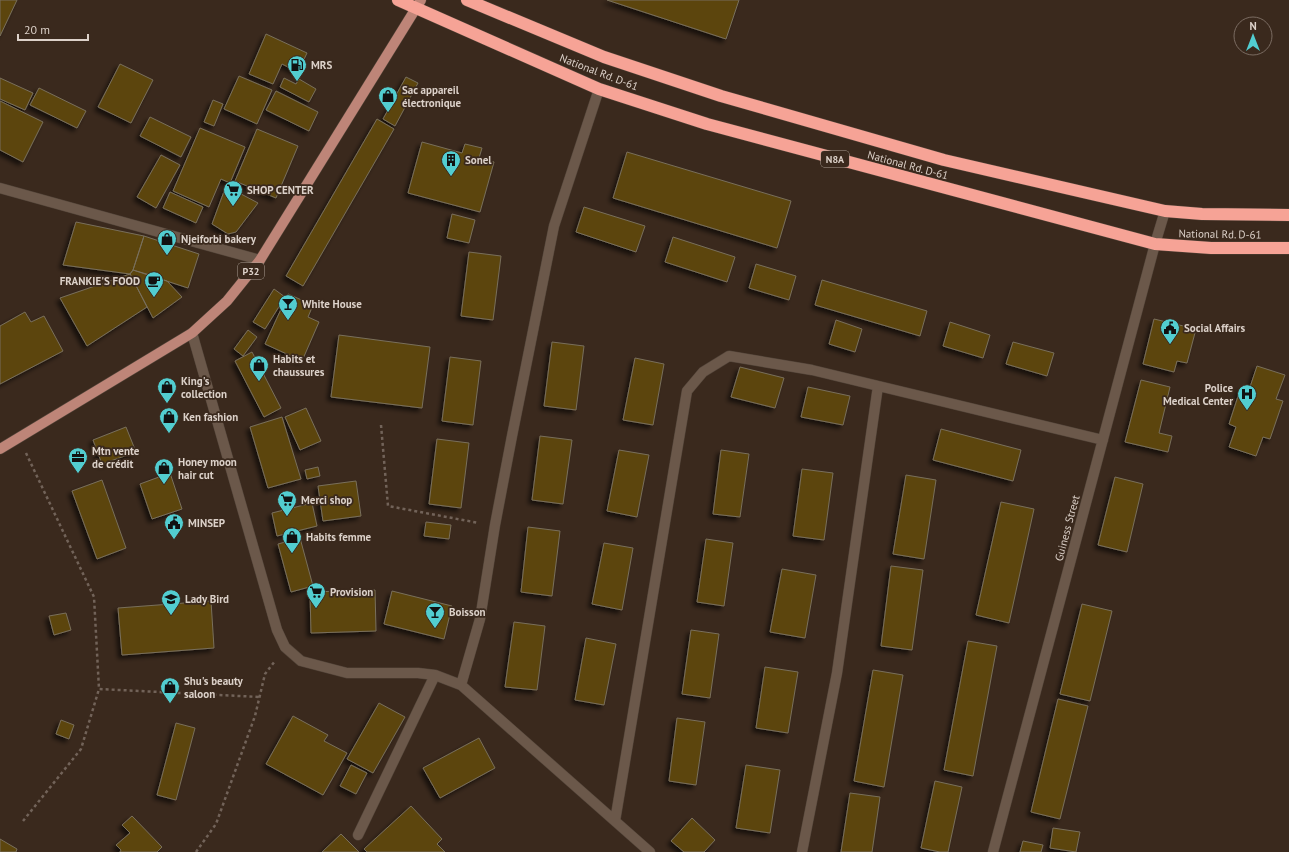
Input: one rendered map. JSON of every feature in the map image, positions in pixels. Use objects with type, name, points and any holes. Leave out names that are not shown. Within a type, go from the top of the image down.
[{"type":"highway","name":"National Rd. D-61","points":[[398,0],[418,4],[599,89],[707,124],[1155,244],[1211,248],[1288,248]]},
{"type":"highway","name":"National Rd. D-61","points":[[467,0],[604,57],[721,96],[944,160],[1165,211],[1202,214],[1289,214]]},
{"type":"main road","name":"P32","points":[[0,448],[192,333],[227,301],[260,260],[418,4]]},
{"type":"street","points":[[461,685],[480,619],[495,525],[554,226],[599,89]]},
{"type":"street","points":[[0,188],[260,260]]},
{"type":"street","name":"Guiness Street","points":[[993,852],[1102,440],[1165,211]]},
{"type":"street","points":[[192,333],[277,630],[285,647],[301,661],[347,673],[418,673],[435,675],[461,685],[650,852]]},
{"type":"street","points":[[615,821],[687,391],[703,372],[729,356],[812,370],[1102,440]]},
{"type":"street","points":[[802,852],[837,673],[878,386]]},
{"type":"street","points":[[358,835],[435,675]]},
{"type":"path","points":[[381,425],[388,506],[495,525]]},
{"type":"path","points":[[19,438],[94,597],[99,689],[81,749],[23,821]]},
{"type":"path","points":[[196,852],[216,824],[255,716],[265,674],[285,647]]},
{"type":"path","points":[[99,689],[260,697]]},
{"type":"building","points":[[0,0],[17,0],[0,36]]},
{"type":"building","points":[[607,0],[739,0],[726,39]]},
{"type":"building","points":[[266,34],[307,53],[298,72],[282,64],[273,84],[249,74]]},
{"type":"building","points":[[120,64],[153,80],[131,123],[98,107]]},
{"type":"building","points":[[239,76],[272,90],[257,124],[224,109]]},
{"type":"building","points":[[406,77],[418,83],[395,126],[383,119]]},
{"type":"building","points":[[0,78],[33,93],[25,110],[0,99]]},
{"type":"building","points":[[284,78],[296,84],[299,79],[316,89],[309,102],[280,87]]},
{"type":"building","points":[[39,88],[86,111],[77,128],[30,105]]},
{"type":"building","points":[[276,91],[318,112],[309,131],[266,110]]},
{"type":"building","points":[[213,100],[223,104],[214,126],[204,122]]},
{"type":"building","points":[[0,101],[43,122],[23,162],[0,150]]},
{"type":"building","points":[[150,117],[191,137],[181,157],[140,136]]},
{"type":"building","points":[[377,119],[394,129],[303,286],[286,276]]},
{"type":"building","points":[[200,128],[245,147],[230,183],[221,179],[209,207],[173,191]]},
{"type":"building","points":[[257,129],[298,146],[276,198],[235,181]]},
{"type":"building","name":"Sonel","points":[[422,142],[462,153],[465,144],[482,148],[479,158],[494,162],[480,212],[408,193]]},
{"type":"building","points":[[627,152],[791,201],[777,248],[613,198]]},
{"type":"building","points":[[161,155],[180,165],[156,208],[137,197]]},
{"type":"building","points":[[226,186],[258,203],[236,232],[228,234],[212,224]]},
{"type":"building","points":[[170,192],[203,207],[196,223],[163,208]]},
{"type":"building","points":[[584,207],[645,226],[636,252],[576,232]]},
{"type":"building","points":[[452,214],[475,220],[469,243],[447,238]]},
{"type":"building","points":[[76,222],[144,236],[133,270],[130,274],[63,265]]},
{"type":"building","points":[[144,236],[199,254],[188,288],[133,270]]},
{"type":"building","points":[[673,237],[735,257],[727,282],[665,262]]},
{"type":"building","points":[[469,252],[501,256],[493,320],[461,316]]},
{"type":"building","points":[[756,264],[796,276],[789,300],[749,288]]},
{"type":"building","points":[[133,270],[150,275],[154,281],[158,278],[167,281],[182,297],[153,318],[130,274]]},
{"type":"building","points":[[130,274],[147,307],[87,346],[60,298]]},
{"type":"building","points":[[822,280],[927,311],[920,336],[815,305]]},
{"type":"building","points":[[274,289],[285,297],[265,329],[253,322]]},
{"type":"building","points":[[288,294],[313,305],[308,317],[319,322],[302,361],[265,344]]},
{"type":"building","points":[[25,312],[31,322],[44,316],[63,351],[0,384],[0,326]]},
{"type":"building","name":"Social Affairs","points":[[1154,319],[1196,329],[1187,363],[1177,361],[1174,372],[1143,364]]},
{"type":"building","points":[[836,320],[862,329],[855,352],[829,344]]},
{"type":"building","points":[[950,322],[990,335],[983,358],[943,346]]},
{"type":"building","points":[[248,330],[257,337],[243,356],[234,349]]},
{"type":"building","points":[[339,335],[430,347],[422,408],[331,397]]},
{"type":"building","points":[[552,342],[584,346],[576,410],[544,406]]},
{"type":"building","points":[[1013,342],[1054,353],[1047,376],[1006,364]]},
{"type":"building","points":[[252,352],[281,408],[264,417],[235,361]]},
{"type":"building","points":[[450,357],[481,361],[473,425],[442,421]]},
{"type":"building","points":[[635,358],[664,364],[653,425],[623,420]]},
{"type":"building","points":[[1257,366],[1285,375],[1276,399],[1283,401],[1270,439],[1263,437],[1256,456],[1229,447],[1236,427],[1229,424],[1241,387],[1249,390]]},
{"type":"building","points":[[740,367],[784,378],[775,408],[731,397]]},
{"type":"building","points":[[1141,380],[1170,387],[1159,433],[1172,436],[1168,452],[1125,442]]},
{"type":"building","points":[[808,387],[850,396],[843,425],[801,417]]},
{"type":"building","points":[[306,408],[321,441],[300,450],[285,417]]},
{"type":"building","points":[[282,417],[301,479],[268,488],[250,427]]},
{"type":"building","points":[[126,427],[136,452],[102,464],[93,440]]},
{"type":"building","points":[[941,429],[1021,450],[1013,481],[933,460]]},
{"type":"building","points":[[540,436],[572,440],[563,504],[532,500]]},
{"type":"building","points":[[437,439],[469,443],[461,508],[429,504]]},
{"type":"building","points":[[619,450],[649,455],[637,517],[607,511]]},
{"type":"building","points":[[721,450],[749,454],[740,517],[713,514]]},
{"type":"building","points":[[318,467],[320,476],[307,479],[305,470]]},
{"type":"building","points":[[802,469],[833,473],[824,540],[793,536]]},
{"type":"building","points":[[170,473],[182,509],[152,519],[140,484]]},
{"type":"building","points":[[906,475],[936,480],[924,559],[893,554]]},
{"type":"building","points":[[1115,477],[1143,484],[1127,552],[1098,545]]},
{"type":"building","points":[[102,480],[126,548],[97,559],[72,491]]},
{"type":"building","points":[[356,481],[361,516],[323,521],[318,486]]},
{"type":"building","points":[[1001,502],[1034,509],[1009,623],[976,615]]},
{"type":"building","points":[[312,503],[317,526],[277,536],[272,513]]},
{"type":"building","points":[[426,522],[451,525],[449,539],[424,536]]},
{"type":"building","points":[[528,527],[560,531],[552,596],[521,592]]},
{"type":"building","points":[[300,538],[313,586],[291,592],[278,544]]},
{"type":"building","points":[[706,539],[733,543],[724,606],[697,602]]},
{"type":"building","points":[[604,543],[633,548],[622,610],[592,604]]},
{"type":"building","points":[[891,566],[923,570],[912,650],[881,646]]},
{"type":"building","points":[[782,569],[816,575],[805,638],[770,632]]},
{"type":"building","points":[[375,590],[376,631],[311,633],[310,592]]},
{"type":"building","points":[[392,591],[452,606],[444,639],[384,624]]},
{"type":"building","points":[[211,601],[214,648],[122,655],[118,608]]},
{"type":"building","points":[[1082,604],[1112,611],[1090,701],[1060,694]]},
{"type":"building","points":[[66,613],[71,630],[54,635],[49,616]]},
{"type":"building","points":[[514,622],[545,626],[537,690],[505,687]]},
{"type":"building","points":[[691,630],[719,634],[710,698],[682,694]]},
{"type":"building","points":[[586,638],[616,644],[604,705],[575,700]]},
{"type":"building","points":[[968,641],[997,646],[973,776],[944,770]]},
{"type":"building","points":[[765,667],[798,672],[788,733],[756,728]]},
{"type":"building","points":[[873,670],[903,675],[884,787],[854,781]]},
{"type":"building","points":[[1058,699],[1088,706],[1060,819],[1031,812]]},
{"type":"building","points":[[379,703],[405,717],[373,773],[347,759]]},
{"type":"building","points":[[293,716],[328,735],[324,741],[347,753],[323,795],[266,764]]},
{"type":"building","points":[[677,718],[705,722],[696,785],[669,781]]},
{"type":"building","points":[[61,720],[74,725],[69,739],[56,734]]},
{"type":"building","points":[[176,723],[195,728],[176,800],[157,795]]},
{"type":"building","points":[[479,738],[495,768],[440,798],[423,768]]},
{"type":"building","points":[[351,765],[367,773],[356,794],[340,786]]},
{"type":"building","points":[[746,765],[780,770],[770,833],[736,828]]},
{"type":"building","points":[[935,781],[962,787],[948,852],[921,848]]},
{"type":"building","points":[[850,793],[880,797],[872,852],[841,852]]},
{"type":"building","points":[[411,806],[442,839],[437,844],[445,852],[367,852],[364,849]]},
{"type":"building","points":[[132,816],[162,847],[157,852],[120,852],[121,850],[116,845],[130,833],[122,825]]},
{"type":"building","points":[[692,818],[715,840],[704,852],[684,852],[671,841]]},
{"type":"building","points":[[1053,828],[1080,832],[1076,852],[1050,848]]},
{"type":"building","points":[[341,834],[359,852],[322,852]]},
{"type":"building","points":[[0,839],[17,849],[16,852],[0,852]]},
{"type":"building","points":[[1023,841],[1043,845],[1041,852],[1020,852]]},
{"type":"place","name":"MRS","points":[[297,82]]},
{"type":"place","name":"Sac appareil électronique","points":[[388,113]]},
{"type":"place","name":"Sonel","points":[[451,177]]},
{"type":"place","name":"SHOP CENTER","points":[[233,207]]},
{"type":"place","name":"Njeiforbi bakery","points":[[167,256]]},
{"type":"place","name":"FRANKIE'S FOOD","points":[[154,298]]},
{"type":"place","name":"White House","points":[[288,321]]},
{"type":"place","name":"Social Affairs","points":[[1170,345]]},
{"type":"place","name":"Habits et chaussures","points":[[259,382]]},
{"type":"place","name":"King's collection","points":[[167,404]]},
{"type":"place","name":"Police Medical Center","points":[[1247,411]]},
{"type":"place","name":"Ken fashion","points":[[169,434]]},
{"type":"place","name":"Mtn vente de crédit","points":[[78,474]]},
{"type":"place","name":"Honey moon hair cut","points":[[164,485]]},
{"type":"place","name":"Merci shop","points":[[287,517]]},
{"type":"place","name":"MINSEP","points":[[174,540]]},
{"type":"place","name":"Habits femme","points":[[292,554]]},
{"type":"place","name":"Provision","points":[[316,609]]},
{"type":"place","name":"Lady Bird","points":[[171,616]]},
{"type":"place","name":"Boisson","points":[[435,629]]},
{"type":"place","name":"Shu's beauty saloon","points":[[170,704]]}]
